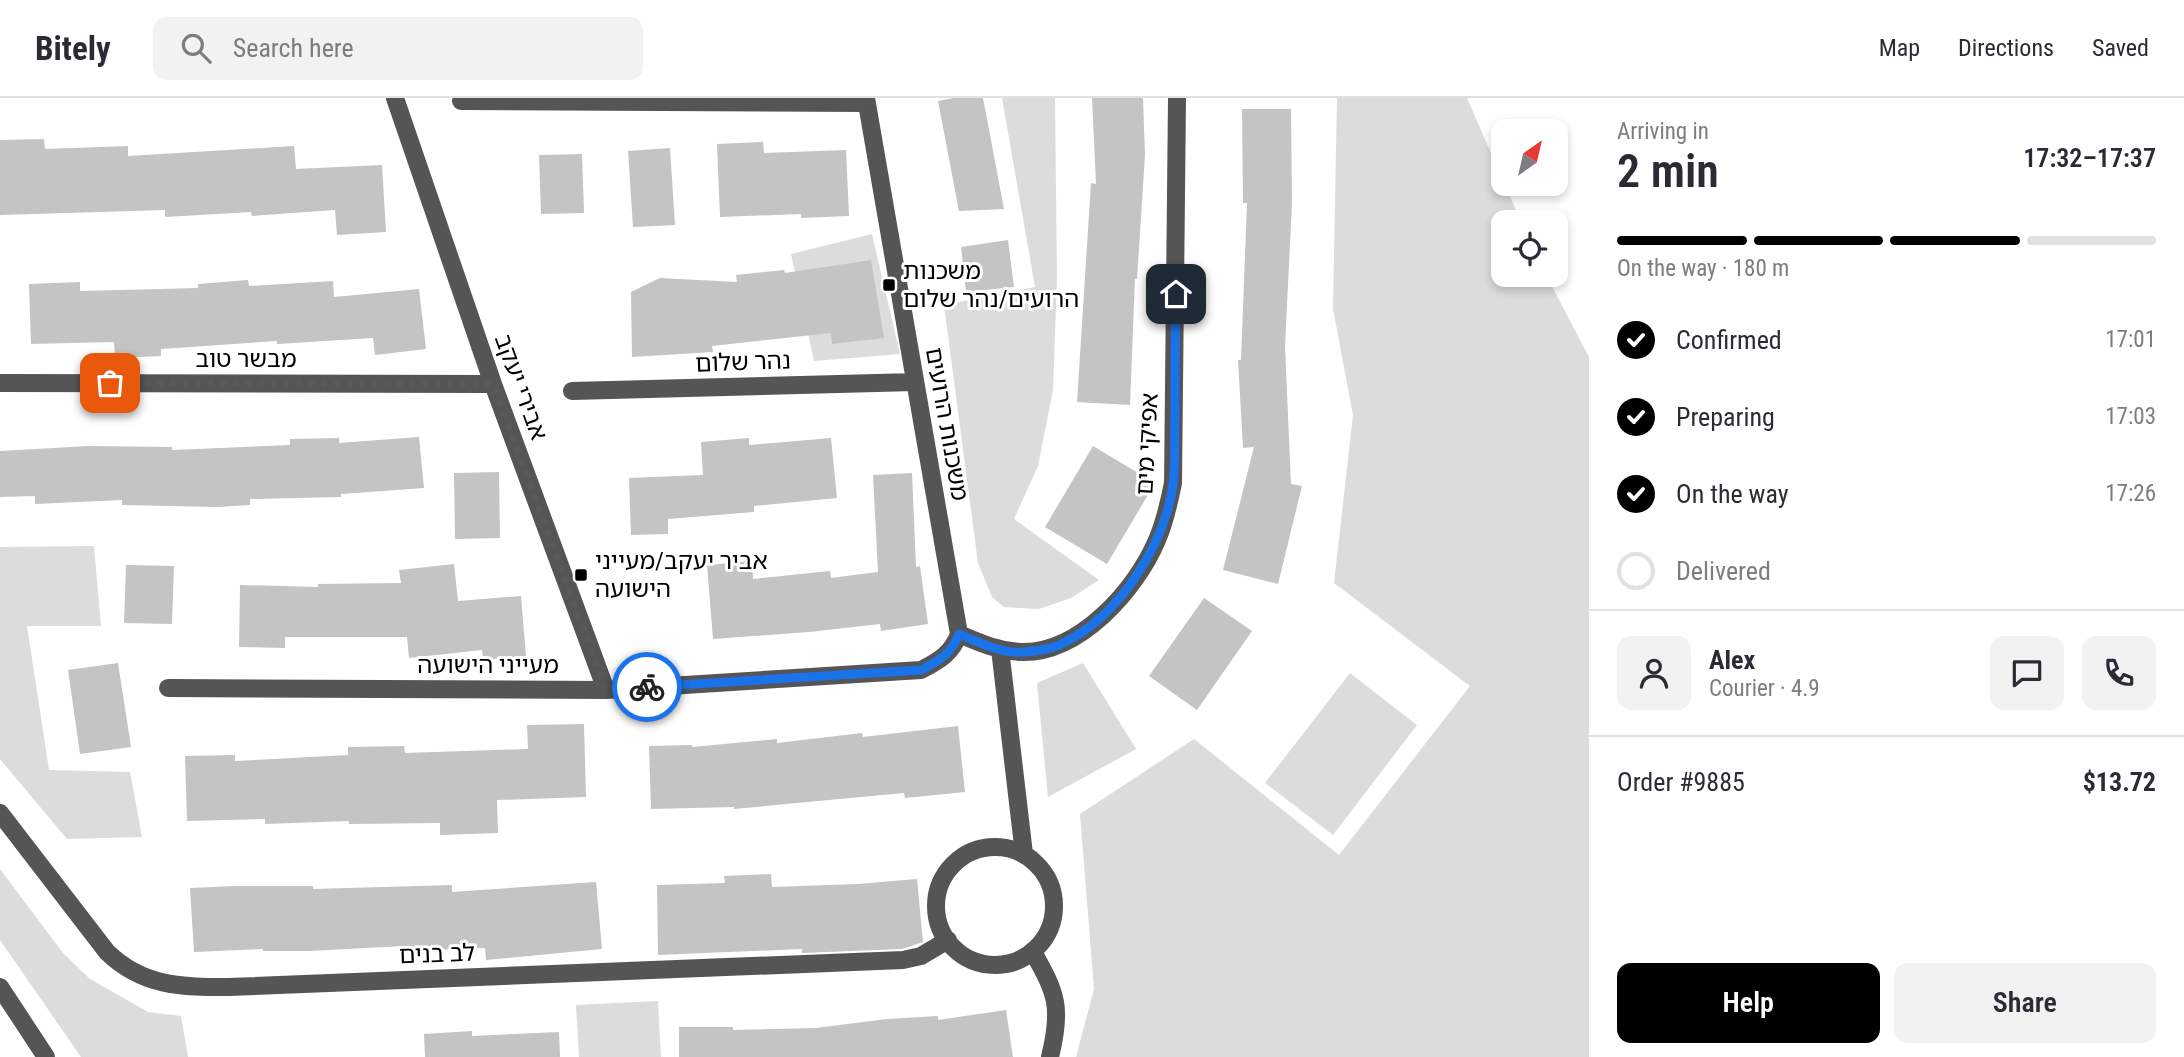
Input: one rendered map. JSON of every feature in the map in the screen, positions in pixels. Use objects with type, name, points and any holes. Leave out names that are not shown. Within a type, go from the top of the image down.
[{"type":"street","name":"אבירי יעקב","points":[[395,98],[493,384],[606,690]]},
{"type":"street","name":"אפיקי מים","points":[[959,634],[992,648],[1023,652],[1060,645],[1086,629],[1113,606],[1155,544],[1166,516],[1173,483],[1177,98]]},
{"type":"street","points":[[461,101],[866,101]]},
{"type":"street","name":"משכנות הרועים","points":[[866,101],[959,634]]},
{"type":"street","name":"נהר שלום","points":[[572,391],[915,382]]},
{"type":"street","name":"מבשר טוב","points":[[0,383],[493,384]]},
{"type":"street","name":"מעייני הישועה","points":[[168,688],[606,690],[921,670],[941,660],[955,644],[959,634]]},
{"type":"street","points":[[1000,649],[1024,854]]},
{"type":"street","name":"לב בנים","points":[[0,813],[107,952],[136,974],[181,987],[903,960],[921,956],[948,940]]},
{"type":"street","points":[[1004,847],[1024,854],[1047,878],[1054,897],[1054,918],[1046,937],[1033,952],[1015,961],[994,965],[974,961],[954,948],[942,931],[936,912],[938,891],[949,869],[964,856],[983,848],[1004,847]]},
{"type":"street","points":[[1033,952],[1051,984],[1057,1009],[1050,1057]]},
{"type":"street","points":[[0,987],[46,1057]]},
{"type":"shaded area","points":[[1002,98],[1055,98],[1057,279],[1053,390],[1038,466],[1014,519],[1099,580],[1071,598],[1039,609],[1004,607],[992,597],[978,563],[944,305],[1035,287]]},
{"type":"shaded area","points":[[1337,98],[1467,98],[1491,153],[1491,196],[1510,196],[1516,210],[1491,210],[1491,287],[1552,287],[1589,357],[1589,1057],[1076,1057],[1094,989],[1080,814],[1194,739],[1339,855],[1470,686],[1334,583],[1353,415],[1333,309]]},
{"type":"shaded area","points":[[872,234],[900,354],[814,361],[791,254]]},
{"type":"shaded area","points":[[94,546],[101,626],[27,626],[49,770],[130,772],[142,837],[67,839],[0,759],[0,547]]},
{"type":"shaded area","points":[[1083,663],[1136,749],[1048,797],[1037,683]]},
{"type":"shaded area","points":[[1350,673],[1417,725],[1333,835],[1265,783]]},
{"type":"shaded area","points":[[0,869],[63,953],[90,979],[148,1012],[181,1016],[188,1057],[81,1057],[0,940]]},
{"type":"shaded area","points":[[658,1001],[661,1057],[579,1057],[576,1005]]},
{"type":"building","points":[[983,98],[1004,209],[959,211],[938,101]]},
{"type":"building","points":[[1092,98],[1143,98],[1145,155],[1135,279],[1130,405],[1077,402],[1091,183],[1096,184]]},
{"type":"building","points":[[1242,109],[1291,109],[1292,203],[1285,346],[1291,484],[1302,486],[1278,584],[1223,570],[1254,447],[1243,448],[1238,360],[1241,360],[1247,203],[1243,203]]},
{"type":"building","points":[[44,139],[45,149],[128,146],[128,156],[294,146],[296,169],[382,165],[386,232],[337,235],[335,210],[252,216],[251,212],[165,217],[165,210],[0,215],[0,140]]},
{"type":"building","points":[[763,142],[764,153],[846,150],[849,216],[801,218],[801,214],[720,217],[717,144]]},
{"type":"building","points":[[670,148],[675,225],[633,227],[628,151]]},
{"type":"building","points":[[582,154],[584,213],[541,214],[539,155]]},
{"type":"building","points":[[1008,240],[1014,287],[966,292],[961,247]]},
{"type":"building","points":[[871,260],[884,338],[832,344],[831,333],[712,346],[713,352],[632,357],[631,292],[660,278],[737,282],[736,275],[784,270],[785,273]]},
{"type":"building","points":[[248,280],[249,286],[333,281],[334,297],[419,289],[426,349],[375,355],[373,338],[161,349],[161,356],[115,358],[114,342],[31,344],[29,284],[80,282],[80,291],[198,288],[198,284]]},
{"type":"building","points":[[419,437],[424,488],[341,494],[341,497],[250,499],[250,505],[217,507],[122,505],[122,500],[35,504],[35,496],[0,497],[0,451],[89,446],[172,447],[172,450],[290,445],[290,439],[339,438],[339,443]]},
{"type":"building","points":[[749,438],[749,445],[831,438],[837,498],[754,506],[754,512],[668,519],[668,534],[631,535],[629,478],[703,475],[701,442]]},
{"type":"building","points":[[1093,446],[1155,483],[1107,564],[1045,527]]},
{"type":"building","points":[[499,472],[500,538],[455,539],[454,473]]},
{"type":"building","points":[[912,473],[916,567],[920,566],[928,624],[881,631],[880,624],[713,639],[707,565],[752,561],[753,579],[830,571],[831,578],[878,572],[873,475]]},
{"type":"building","points":[[454,564],[458,601],[521,596],[526,656],[483,660],[482,650],[409,658],[407,637],[285,637],[285,648],[239,647],[240,585],[318,587],[318,584],[401,583],[399,570]]},
{"type":"building","points":[[126,565],[174,566],[172,624],[124,623]]},
{"type":"building","points":[[1204,598],[1252,631],[1197,710],[1149,676]]},
{"type":"building","points":[[118,663],[131,747],[80,754],[68,670]]},
{"type":"building","points":[[584,724],[586,797],[497,800],[498,833],[440,835],[440,823],[349,824],[349,821],[265,824],[265,819],[187,821],[185,756],[235,755],[235,761],[348,755],[348,747],[404,746],[405,753],[528,749],[527,725]]},
{"type":"building","points":[[958,726],[965,792],[905,798],[904,793],[734,809],[651,809],[649,746],[692,747],[777,739],[777,743]]},
{"type":"building","points":[[771,874],[772,887],[917,879],[923,942],[902,949],[802,953],[802,949],[658,955],[657,885],[725,883],[724,876]]},
{"type":"building","points":[[596,882],[602,949],[486,960],[485,948],[403,951],[403,946],[310,951],[263,949],[194,952],[190,888],[313,886],[313,889],[452,885],[452,892]]},
{"type":"building","points":[[1006,1010],[1013,1057],[679,1057],[679,1027],[733,1027],[733,1030],[816,1028],[887,1019],[938,1016],[938,1020]]},
{"type":"building","points":[[472,1031],[472,1036],[559,1032],[560,1057],[425,1057],[424,1034]]},
{"type":"way so far","points":[[110,383],[493,384],[606,690],[647,687]]},
{"type":"place","name":"משכנות הרועים/נהר שלום","points":[[889,285]]},
{"type":"place","name":"אביר יעקב/מעייני הישועה","points":[[581,575]]},
{"type":"route","points":[[647,687],[921,670],[941,660],[955,644],[959,634],[992,648],[1023,652],[1060,645],[1086,629],[1113,606],[1135,576],[1155,544],[1166,516],[1173,483],[1176,294]]}]
